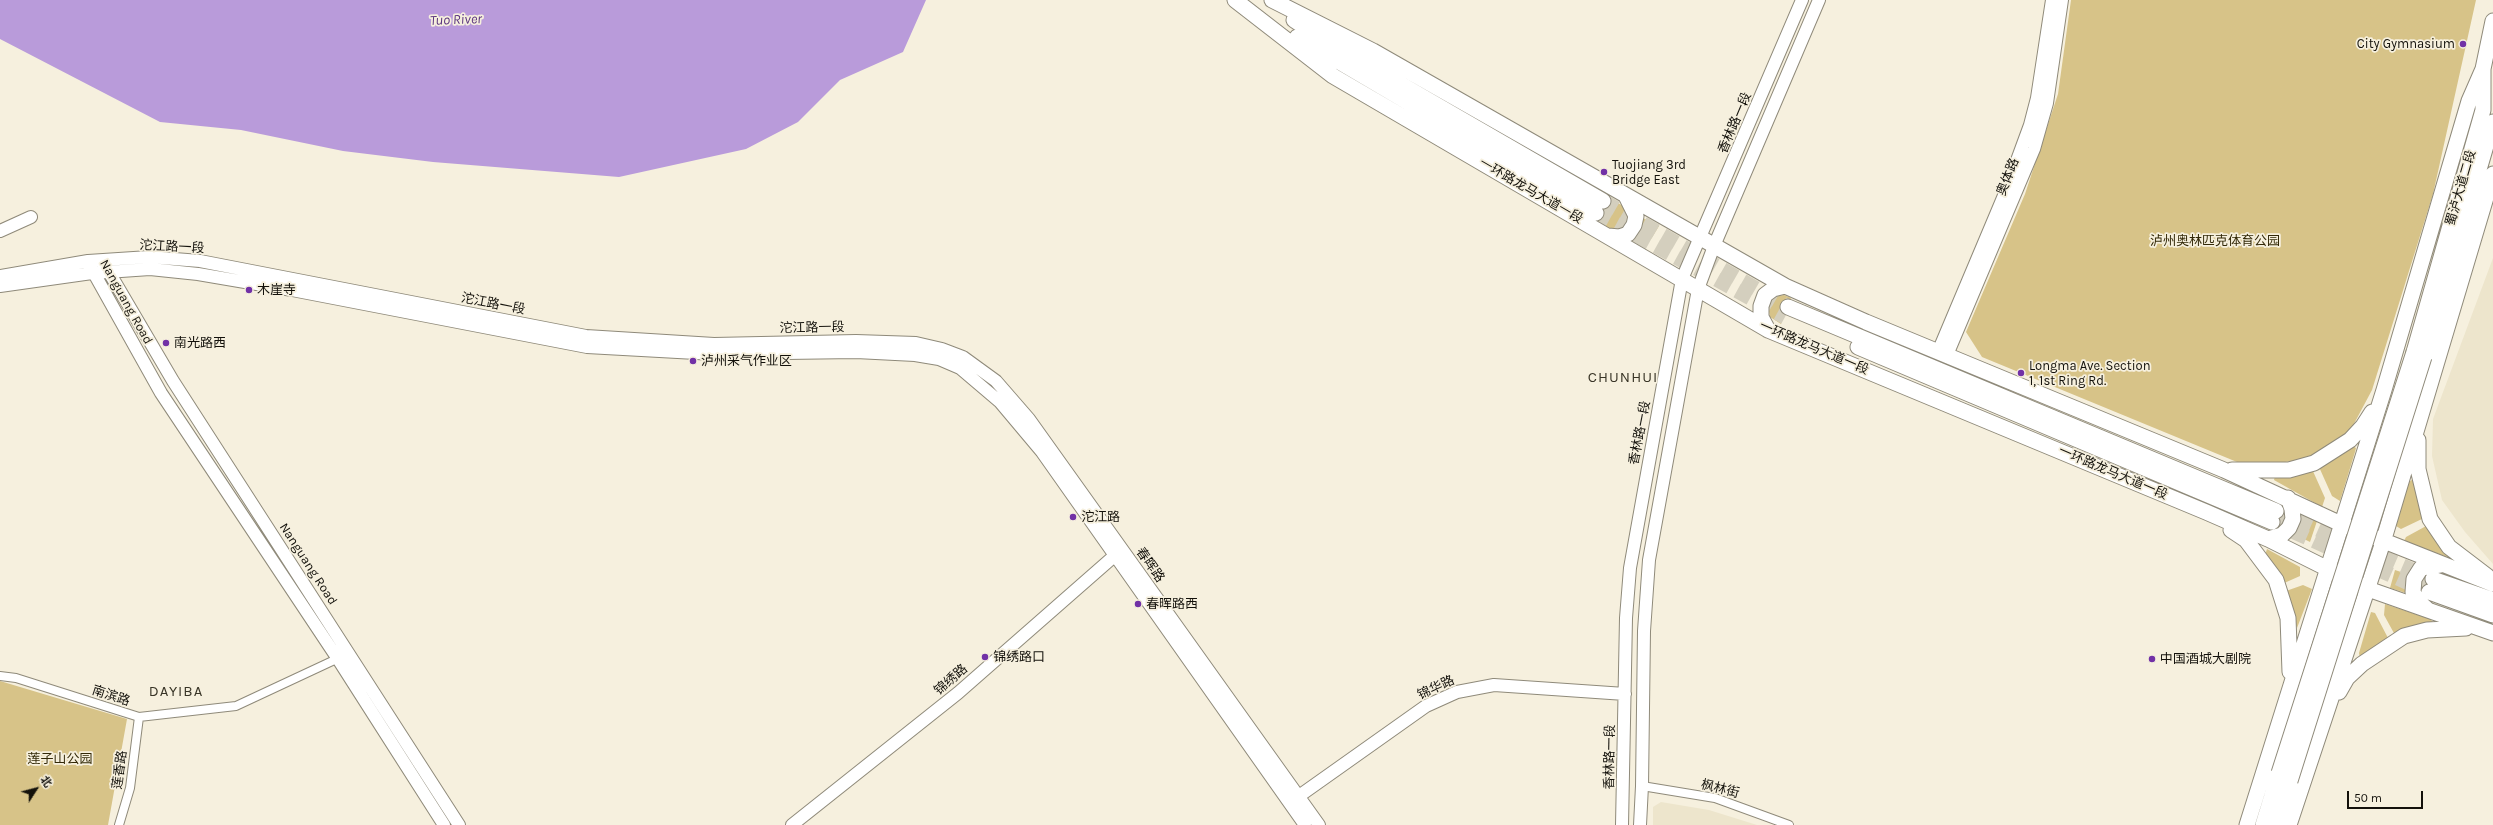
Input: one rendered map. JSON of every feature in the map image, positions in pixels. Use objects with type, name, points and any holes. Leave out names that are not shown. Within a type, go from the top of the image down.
[{"type":"highway","points":[[1236,0],[1600,207],[1321,38],[1265,0]]},
{"type":"highway","name":"一环路龙马大道一段","points":[[1236,0],[1333,76],[1768,330],[2206,512],[2268,539],[2368,589],[2486,631]]},
{"type":"highway","points":[[1272,0],[1373,51],[1626,197],[1786,286],[1942,354],[2224,470],[2383,542],[2493,584]]},
{"type":"highway","name":"蜀泸大道二段","points":[[2419,355],[2483,110],[2483,69],[2493,21]]},
{"type":"highway","points":[[2247,825],[2384,390],[2469,100],[2483,69]]},
{"type":"highway","name":"蜀泸大道二段","points":[[2419,355],[2493,122]]},
{"type":"highway","points":[[2289,825],[2383,542],[2493,174]]},
{"type":"highway","points":[[1608,236],[1628,234],[1634,225],[1636,216],[1626,197]]},
{"type":"highway","points":[[1768,330],[1762,317],[1761,306],[1765,295],[1773,289],[1786,286]]},
{"type":"highway","points":[[1786,312],[2274,517]]},
{"type":"highway","points":[[2276,825],[2285,777],[2419,355]]},
{"type":"highway","points":[[2224,470],[2289,470],[2314,463],[2350,440],[2364,426],[2384,390]]},
{"type":"highway","points":[[2425,399],[2418,436],[2418,469],[2430,519],[2449,547],[2480,572],[2493,579]]},
{"type":"highway","points":[[2268,539],[2282,535],[2289,528],[2293,519],[2292,509],[2288,498]]},
{"type":"highway","points":[[2206,512],[2246,540],[2276,580],[2283,598],[2290,638],[2289,693]]},
{"type":"highway","points":[[2428,610],[2417,600],[2413,592],[2414,579],[2421,568],[2441,565]]},
{"type":"highway","points":[[2493,600],[2431,586],[2493,615]]},
{"type":"highway","points":[[2325,715],[2347,678],[2380,651],[2404,636],[2452,627],[2486,631]]},
{"type":"highway","points":[[2263,825],[2285,777]]},
{"type":"street","name":"香林路一段","points":[[1640,825],[1644,631],[1649,560],[1707,243],[1802,0]]},
{"type":"street","name":"香林路一段","points":[[1622,825],[1626,618],[1630,568],[1682,279],[1707,243],[1819,0]]},
{"type":"street","name":"奥体路","points":[[1942,354],[2030,125],[2037,98],[2052,0]]},
{"type":"street","name":"奥体路","points":[[1942,354],[2034,149],[2047,103],[2062,0]]},
{"type":"street","points":[[0,231],[31,217]]},
{"type":"street","name":"沱江路一段","points":[[0,276],[88,261],[149,257],[200,261],[586,336],[714,344],[856,341],[916,343],[942,349],[962,357],[977,373]]},
{"type":"street","name":"Nanguang Road","points":[[88,261],[109,272],[173,381],[349,652],[459,825]]},
{"type":"street","name":"Nanguang Road","points":[[88,261],[92,273],[162,393],[338,659],[444,825]]},
{"type":"street","name":"沱江路一段","points":[[0,286],[92,273],[150,268],[198,274],[587,347],[714,354],[856,352],[915,355],[939,359],[977,373]]},
{"type":"street","name":"春晖路","points":[[977,373],[996,381],[1030,419],[1118,553],[1295,802],[1319,825]]},
{"type":"street","name":"锦绣路","points":[[792,825],[958,693],[1118,553]]},
{"type":"street","name":"南滨路","points":[[0,676],[16,678],[139,718],[236,706],[338,659],[349,652]]},
{"type":"street","name":"锦华路","points":[[1295,802],[1426,706],[1458,692],[1494,685],[1625,697]]},
{"type":"street","name":"莲香路","points":[[119,825],[130,788],[139,718]]},
{"type":"street","name":"枫林街","points":[[1642,786],[1715,798],[1789,825]]},
{"type":"street","name":"春晖路","points":[[1295,802],[1305,825]]},
{"type":"shaded area","points":[[2493,258],[2493,564],[2465,532],[2442,500],[2432,456],[2433,419]]},
{"type":"shaded area","points":[[1661,802],[1709,810],[1757,825],[1653,825],[1653,807]]},
{"type":"green space","name":"泸州奥林匹克体育公园","points":[[2071,0],[2476,0],[2433,194],[2372,390],[2348,435],[2310,459],[2277,463],[2237,462],[1982,357],[1966,332],[2025,194],[2058,94]]},
{"type":"green space","points":[[1610,198],[1623,206],[1627,212],[1627,221],[1619,229],[1608,228],[1594,220]]},
{"type":"green space","points":[[1643,218],[1659,226],[1651,239],[1638,232]]},
{"type":"green space","points":[[1784,295],[1791,298],[1781,324],[1770,317],[1768,305],[1774,297]]},
{"type":"green space","points":[[2353,446],[2356,448],[2340,501],[2332,496],[2319,467]]},
{"type":"green space","points":[[2312,469],[2325,498],[2322,507],[2274,480],[2275,476]]},
{"type":"green space","points":[[2413,479],[2424,518],[2401,529],[2396,526],[2409,482]]},
{"type":"green space","points":[[2297,510],[2317,521],[2310,542],[2294,534]]},
{"type":"green space","points":[[2428,525],[2451,557],[2450,558],[2404,541],[2406,537]]},
{"type":"green space","points":[[2267,549],[2300,567],[2300,576],[2282,584],[2265,555]]},
{"type":"green space","points":[[2395,570],[2407,574],[2406,593],[2390,588]]},
{"type":"green space","points":[[2303,585],[2312,589],[2297,628],[2286,591]]},
{"type":"green space","points":[[2385,604],[2430,619],[2434,623],[2395,635],[2384,615]]},
{"type":"green space","points":[[2371,612],[2375,613],[2388,638],[2360,658],[2359,653]]},
{"type":"green space","name":"莲子山公园","points":[[0,681],[127,719],[108,825],[0,825]]},
{"type":"water","name":"Tuo River","points":[[0,0],[926,0],[903,52],[840,80],[798,122],[746,149],[619,177],[433,162],[343,151],[241,130],[160,122],[0,39]]},
{"type":"tunnel","points":[[1603,201],[1788,307]]},
{"type":"tunnel","points":[[1596,213],[1785,317]]},
{"type":"tunnel","points":[[2276,511],[2433,579]]},
{"type":"tunnel","points":[[2272,522],[2429,592]]},
{"type":"place","name":"City Gymnasium","points":[[2463,44]]},
{"type":"place","name":"Tuojiang 3rd Bridge East","points":[[1604,172]]},
{"type":"place","name":"木崖寺","points":[[249,290]]},
{"type":"place","name":"南光路西","points":[[166,343]]},
{"type":"place","name":"泸州采气作业区","points":[[693,361]]},
{"type":"place","name":"Longma Ave. Section 1, 1st Ring Rd.","points":[[2021,373]]},
{"type":"place","name":"沱江路","points":[[1073,517]]},
{"type":"place","name":"春晖路西","points":[[1138,604]]},
{"type":"place","name":"锦绣路口","points":[[985,657]]},
{"type":"place","name":"中国酒城大剧院","points":[[2152,659]]},
{"type":"district","name":"CHUNHUI","points":[[1623,378]]},
{"type":"district","name":"DAYIBA","points":[[176,692]]}]
